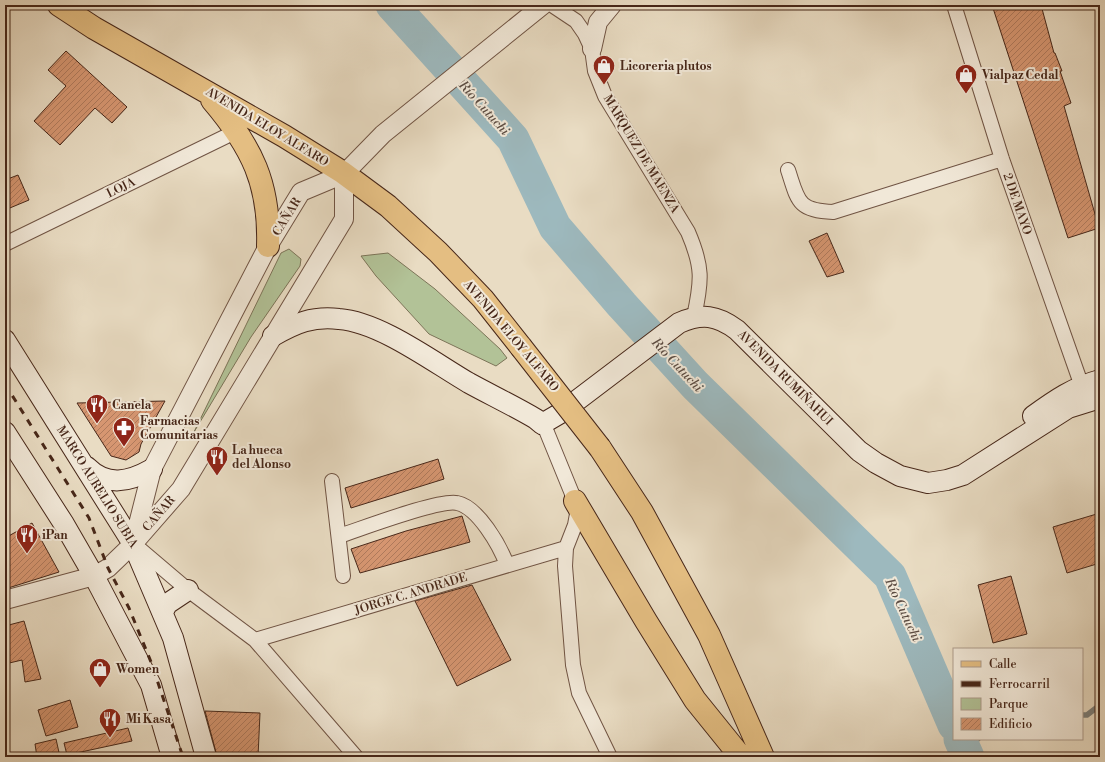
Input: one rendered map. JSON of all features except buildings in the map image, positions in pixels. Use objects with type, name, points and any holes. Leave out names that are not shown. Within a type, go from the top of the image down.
[{"type":"main road","name":"AVENIDA ELOY ALFARO","points":[[59,5],[94,28],[284,136],[344,174],[388,206],[438,252],[483,299],[600,448],[642,512],[710,635],[763,757]]},
{"type":"main road","points":[[202,89],[237,132],[260,176],[267,199],[269,221],[268,246]]},
{"type":"main road","name":"AVENIDA RUMIÑAHUI","points":[[542,424],[679,323],[694,317],[706,316],[719,319],[737,330],[859,451],[900,476],[928,483],[947,480],[963,475],[1089,395],[1100,380]]},
{"type":"main road","points":[[273,336],[297,323],[317,318],[340,318],[358,323],[410,347],[470,383],[536,418],[542,424]]},
{"type":"main road","name":"MARCO AURELIO SUBIA","points":[[5,340],[133,544],[173,638],[206,757]]},
{"type":"main road","points":[[5,432],[64,524],[94,576],[151,685],[172,757]]},
{"type":"main road","points":[[84,465],[96,476],[120,480],[130,479],[152,469]]},
{"type":"main road","points":[[575,502],[695,700],[741,757]]},
{"type":"main road","points":[[162,612],[167,604],[188,590]]},
{"type":"street","points":[[344,174],[383,134],[527,16],[543,5]]},
{"type":"street","name":"MARQUEZ DE MAENZA","points":[[552,5],[576,21],[586,34],[592,50],[595,71],[605,96],[688,232],[697,253],[701,269],[700,288],[694,317]]},
{"type":"street","points":[[592,50],[598,22],[612,5]]},
{"type":"street","name":"2 DE MAYO","points":[[954,5],[1002,159],[1089,395]]},
{"type":"street","name":"LOJA","points":[[5,244],[237,132]]},
{"type":"street","points":[[788,170],[796,195],[805,207],[817,212],[833,212],[1002,159]]},
{"type":"street","name":"CAÑAR","points":[[5,600],[94,576],[108,568],[133,544],[181,489],[344,219],[344,174],[301,192],[268,246],[152,469],[133,544]]},
{"type":"street","points":[[542,424],[546,430],[575,502],[577,514],[575,525],[566,548],[565,566],[573,665],[579,693],[610,757]]},
{"type":"street","points":[[332,481],[343,576]]},
{"type":"street","points":[[339,536],[439,504],[458,503],[474,512],[498,546],[507,565]]},
{"type":"street","points":[[133,544],[188,590],[255,640],[356,757]]},
{"type":"street","name":"JORGE C. ANDRADE","points":[[255,640],[566,548]]},
{"type":"green space","points":[[289,249],[301,259],[300,266],[251,337],[194,432],[281,253]]},
{"type":"green space","points":[[388,253],[435,289],[500,349],[507,358],[496,366],[429,334],[376,276],[361,256]]},
{"type":"waterway","name":"Río Cutuchi","points":[[392,5],[513,139],[555,227],[622,305],[695,385],[890,576],[953,723]]},
{"type":"waterway","points":[[1083,715],[1087,715],[1100,705]]},
{"type":"waterway","name":"Río Cutuchi","points":[[960,740],[968,757]]},
{"type":"waterway","points":[[963,745],[976,740]]},
{"type":"railway","points":[[5,384],[89,518],[108,568],[129,608],[151,662],[183,757]]},
{"type":"place","name":"Licoreria plutos","points":[[604,86]]},
{"type":"place","name":"Vialpaz Cedal","points":[[966,94]]},
{"type":"place","name":"Canela","points":[[97,424]]},
{"type":"place","name":"Farmacias Comunitarias","points":[[124,448]]},
{"type":"place","name":"La hueca del Alonso","points":[[217,476]]},
{"type":"place","name":"iPan","points":[[27,554]]},
{"type":"place","name":"Women","points":[[100,688]]},
{"type":"place","name":"Mi Kasa","points":[[110,738]]}]
